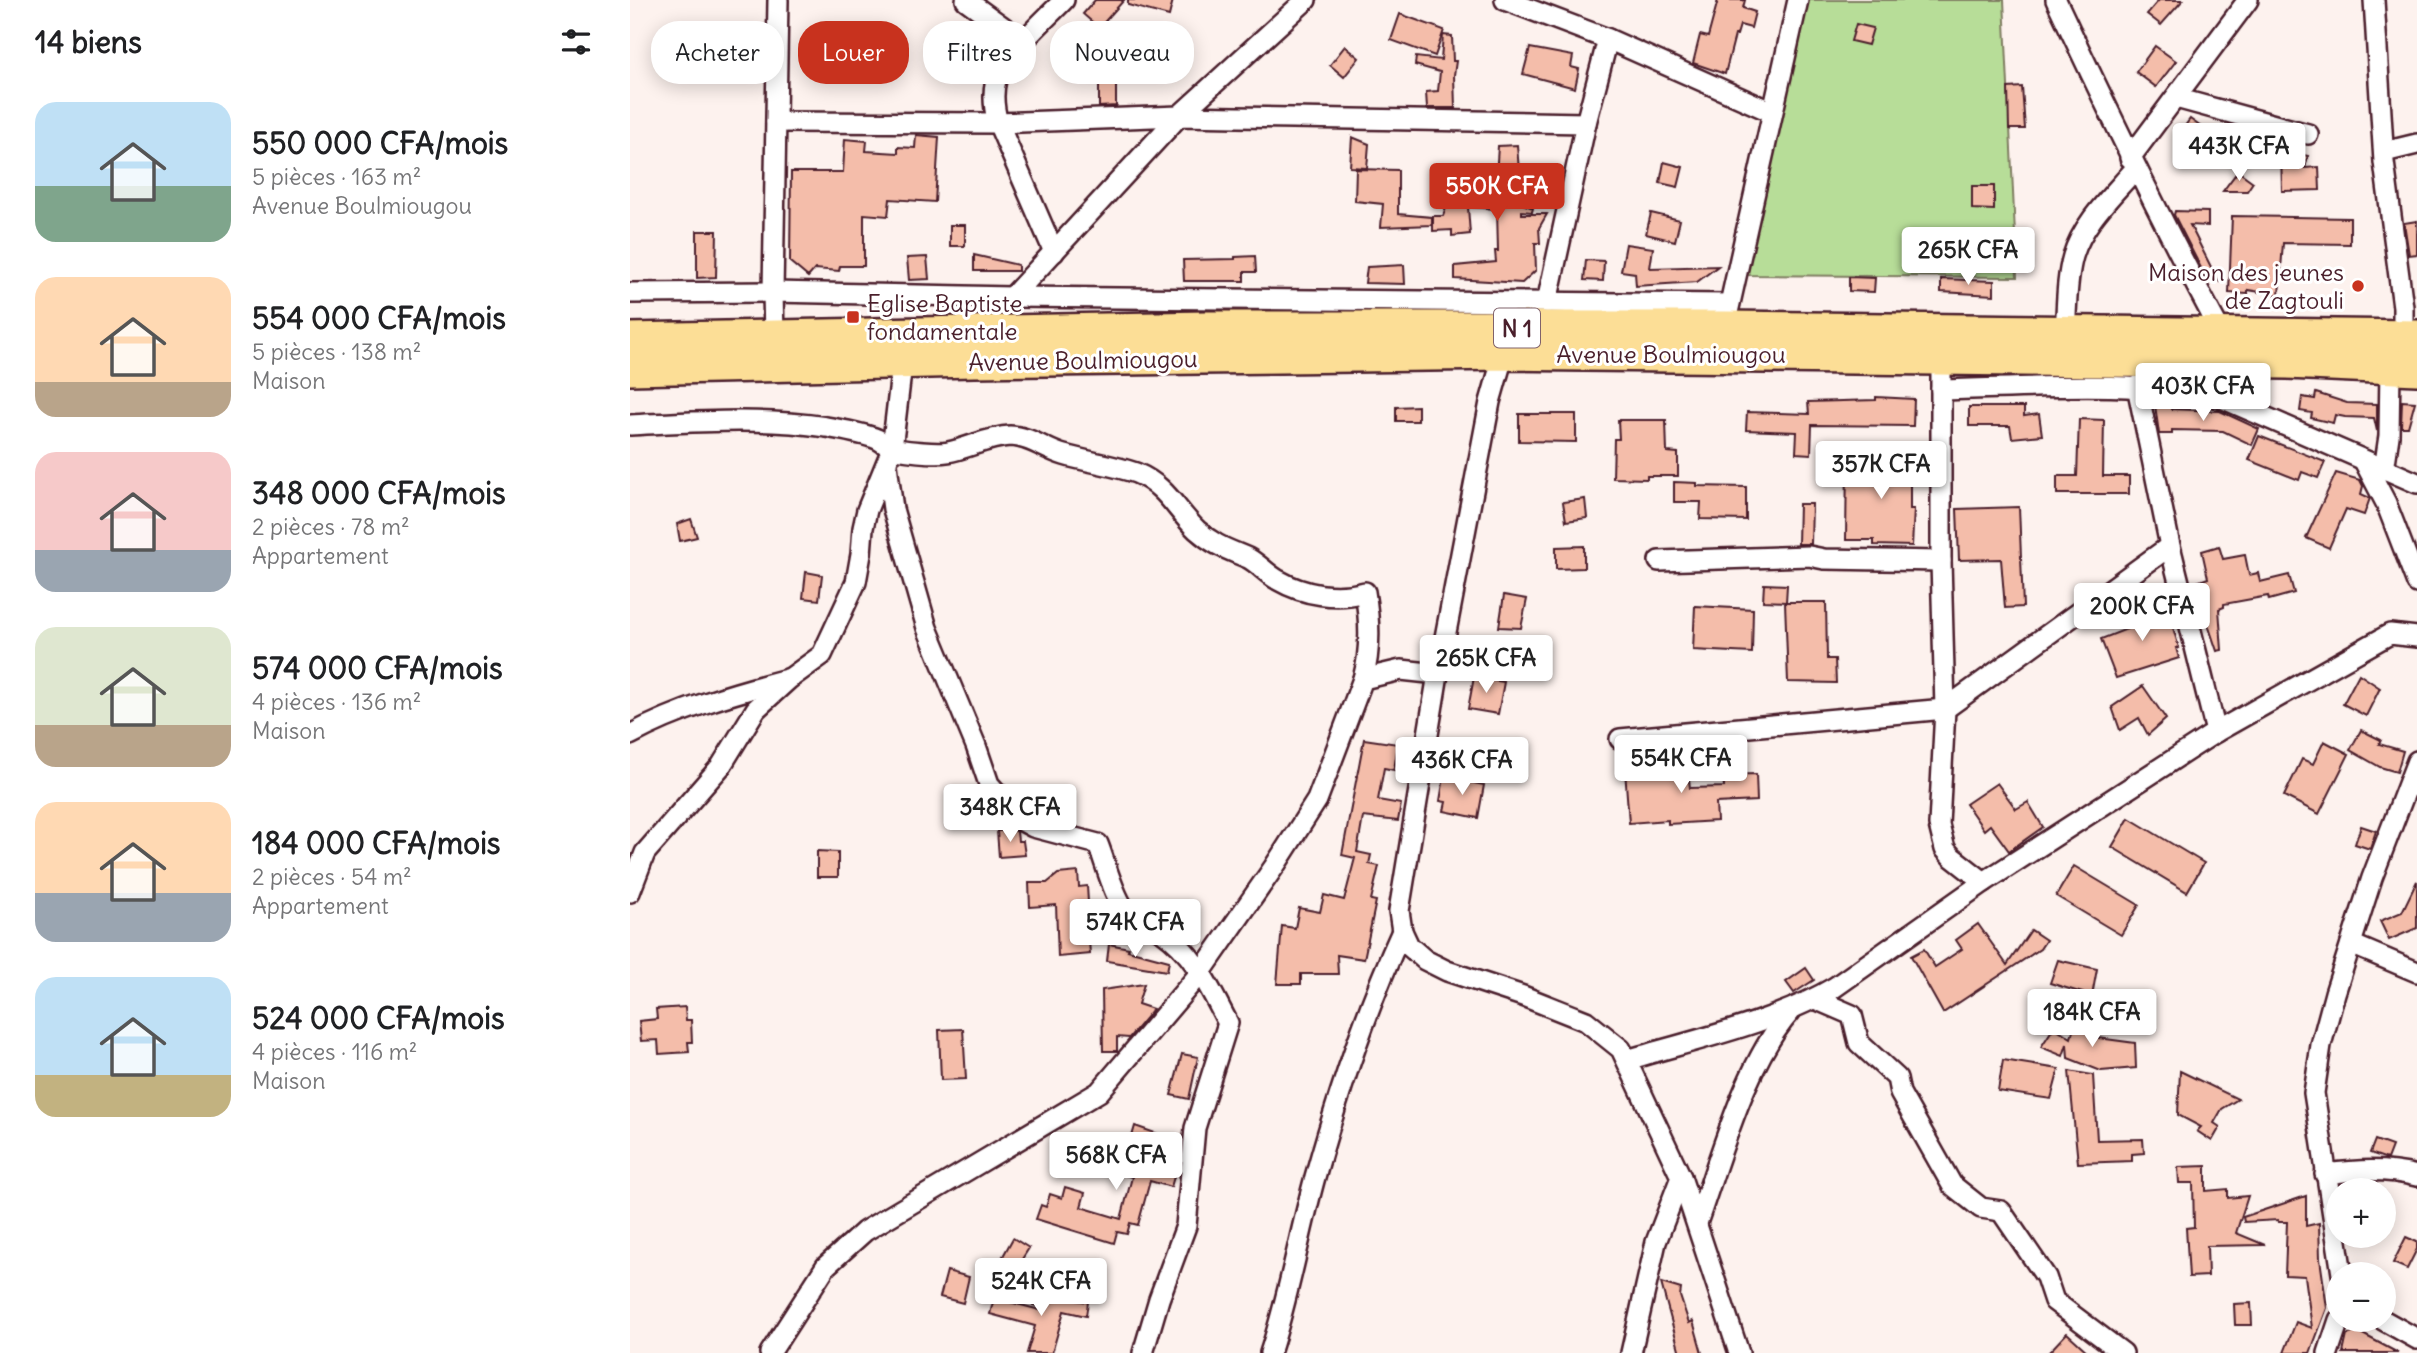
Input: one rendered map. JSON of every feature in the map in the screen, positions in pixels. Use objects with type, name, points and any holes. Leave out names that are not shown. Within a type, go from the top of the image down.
[{"type":"highway","name":"Avenue Boulmiougou","points":[[630,340],[1727,316],[2065,332],[2410,337]]},
{"type":"highway","name":"Avenue Boulmiougou","points":[[630,368],[1503,353],[2288,362],[2404,368]]},
{"type":"street","points":[[774,337],[778,0]]},
{"type":"street","points":[[966,0],[995,21]]},
{"type":"street","points":[[1036,29],[1064,0]]},
{"type":"street","points":[[1012,297],[1179,116],[1306,0]]},
{"type":"street","points":[[1505,0],[1608,39],[1772,112]]},
{"type":"street","points":[[630,293],[773,292],[1547,302],[1727,316],[1798,0]]},
{"type":"street","points":[[2056,0],[2133,163],[2222,334]]},
{"type":"street","points":[[2065,332],[2068,281],[2073,255],[2176,98],[2248,0]]},
{"type":"street","points":[[2374,0],[2384,152],[2403,307],[2410,337]]},
{"type":"street","points":[[1547,302],[1586,123],[1608,39]]},
{"type":"street","points":[[995,84],[993,108],[998,123],[1054,252]]},
{"type":"street","points":[[2176,98],[2308,134]]},
{"type":"street","points":[[776,122],[998,123],[1179,116],[1586,123]]},
{"type":"street","points":[[2384,152],[2417,144]]},
{"type":"street","points":[[1503,353],[1490,402],[1438,674],[1399,911],[1402,931],[1409,946],[1425,960],[1447,971],[1523,996],[1586,1021],[1621,1049],[1681,1177],[1739,1353]]},
{"type":"street","points":[[1941,357],[1941,561],[1945,709],[1939,825],[1945,849],[1984,881]]},
{"type":"street","points":[[902,364],[889,457],[892,509],[920,607],[989,784],[1022,821],[1032,827],[1098,844],[1110,879],[1127,913],[1162,932],[1188,953],[1228,1023],[1195,1128],[1186,1226],[1159,1299],[1143,1353]]},
{"type":"street","points":[[2384,470],[2404,368]]},
{"type":"street","points":[[1941,390],[2137,386],[2196,393],[2224,399],[2417,483]]},
{"type":"street","points":[[2137,386],[2170,545],[2216,732]]},
{"type":"street","points":[[630,425],[726,420],[795,422],[879,440],[889,457]]},
{"type":"street","points":[[770,1353],[826,1266],[865,1231],[1099,1092],[1201,972],[1318,800],[1367,664],[1370,621],[1365,592],[1349,596],[1327,596],[1301,590],[1277,579],[1248,559],[1215,544],[1195,528],[1158,485],[1136,473],[1063,455],[1038,446],[1026,438],[1009,436],[983,440],[947,453],[889,457]]},
{"type":"street","points":[[630,892],[645,853],[720,766],[756,709],[789,679],[822,655],[856,582],[867,510],[889,457]]},
{"type":"street","points":[[2364,461],[2386,503],[2417,583]]},
{"type":"street","points":[[1620,738],[1945,709],[2170,545]]},
{"type":"street","points":[[1659,561],[1809,556],[1824,559],[1941,561]]},
{"type":"street","points":[[1627,1060],[1766,1018],[1815,999],[1984,881],[2216,732],[2390,634],[2417,637]]},
{"type":"street","points":[[1363,679],[1401,670],[1438,674]]},
{"type":"street","points":[[630,735],[654,722],[721,697],[789,679]]},
{"type":"street","points":[[2340,1262],[2314,1093],[2321,1045],[2351,944],[2417,761]]},
{"type":"street","points":[[1270,1353],[1314,1178],[1358,1034],[1402,931]]},
{"type":"street","points":[[2351,944],[2417,972]]},
{"type":"street","points":[[1815,999],[1852,1015],[1859,1043],[1896,1078],[1900,1093],[1952,1185],[1980,1208],[2001,1211],[2046,1277],[2054,1301],[2123,1353]]},
{"type":"street","points":[[1697,1223],[1760,1055],[1777,1027],[1793,1008]]},
{"type":"street","points":[[2325,1174],[2370,1169],[2395,1170],[2417,1175]]},
{"type":"street","points":[[1631,1353],[1656,1242],[1681,1177]]},
{"type":"street","points":[[2396,1327],[2417,1339]]},
{"type":"street","points":[[2329,1353],[2335,1332]]},
{"type":"green space","points":[[1798,0],[2004,0],[2017,277],[1736,275]]},
{"type":"building","points":[[1095,0],[1124,0],[1105,21],[1091,21],[1083,14]]},
{"type":"building","points":[[1128,0],[1173,0],[1169,16],[1128,5]]},
{"type":"building","points":[[1718,0],[1745,0],[1743,8],[1755,12],[1751,28],[1740,25],[1735,35],[1725,74],[1693,63],[1700,35],[1708,37]]},
{"type":"building","points":[[2159,0],[2183,0],[2161,25],[2147,14]]},
{"type":"building","points":[[1400,14],[1444,30],[1435,56],[1391,40]]},
{"type":"building","points":[[1856,24],[1873,28],[1868,45],[1851,41]]},
{"type":"building","points":[[1443,35],[1452,36],[1453,61],[1456,61],[1455,108],[1427,108],[1426,92],[1438,91],[1440,72],[1415,65],[1416,57],[1441,60]]},
{"type":"building","points":[[1345,46],[1359,58],[1344,77],[1330,65]]},
{"type":"building","points":[[2155,46],[2176,61],[2156,87],[2136,72]]},
{"type":"building","points":[[1530,48],[1573,56],[1571,67],[1579,69],[1575,88],[1523,74]]},
{"type":"building","points":[[1099,84],[1116,84],[1116,106],[1099,107]]},
{"type":"building","points":[[2022,87],[2025,129],[2009,129],[2008,88]]},
{"type":"building","points":[[2190,119],[2205,130],[2191,148],[2177,137]]},
{"type":"building","points":[[916,135],[939,137],[935,202],[890,199],[888,216],[864,214],[864,266],[840,266],[839,271],[815,269],[808,277],[790,262],[791,172],[843,172],[845,139],[867,141],[866,151],[898,153],[898,147],[915,148]]},
{"type":"building","points":[[1352,137],[1369,144],[1367,168],[1350,167]]},
{"type":"building","points":[[1517,145],[1519,171],[1525,171],[1523,204],[1533,208],[1532,212],[1522,211],[1522,214],[1547,214],[1539,228],[1540,243],[1535,243],[1536,270],[1522,283],[1455,279],[1455,266],[1496,262],[1497,209],[1468,207],[1470,234],[1452,236],[1452,230],[1433,231],[1433,216],[1443,216],[1457,179],[1495,193],[1498,146]]},
{"type":"building","points":[[2281,150],[2308,156],[2305,168],[2319,167],[2320,190],[2282,191]]},
{"type":"building","points":[[1664,162],[1683,167],[1678,187],[1660,183]]},
{"type":"building","points":[[1356,169],[1398,170],[1398,214],[1432,217],[1432,225],[1381,227],[1383,204],[1355,201]]},
{"type":"building","points":[[2238,171],[2253,182],[2247,191],[2223,191]]},
{"type":"building","points":[[1972,186],[1994,186],[1994,210],[1972,209]]},
{"type":"building","points":[[2175,211],[2208,212],[2208,226],[2190,225],[2218,281],[2203,272],[2174,215]]},
{"type":"building","points":[[1651,213],[1680,220],[1675,241],[1646,234]]},
{"type":"building","points":[[2232,216],[2350,218],[2350,244],[2283,243],[2279,295],[2248,290],[2248,294],[2229,293]]},
{"type":"building","points":[[2417,221],[2417,254],[2409,255],[2404,223]]},
{"type":"building","points":[[950,225],[965,225],[965,246],[950,246]]},
{"type":"building","points":[[697,231],[717,231],[716,277],[697,278]]},
{"type":"building","points":[[1626,244],[1653,248],[1650,268],[1718,266],[1697,282],[1636,286],[1635,273],[1621,271]]},
{"type":"building","points":[[974,255],[1018,265],[1018,271],[974,271]]},
{"type":"building","points":[[1255,256],[1256,272],[1244,272],[1244,281],[1184,281],[1183,260]]},
{"type":"building","points":[[927,257],[929,279],[909,280],[907,258]]},
{"type":"building","points":[[1586,260],[1604,261],[1603,281],[1584,280]]},
{"type":"building","points":[[1404,265],[1405,284],[1365,283],[1367,267]]},
{"type":"building","points":[[1849,277],[1875,278],[1874,292],[1849,291]]},
{"type":"building","points":[[1941,279],[1994,281],[1994,295],[1941,292]]},
{"type":"building","points":[[2316,393],[2347,403],[2377,404],[2377,431],[2374,418],[2335,415],[2333,423],[2311,418],[2312,413],[2300,411],[2302,397],[2315,399]]},
{"type":"building","points":[[1876,397],[1914,399],[1913,426],[1812,425],[1811,454],[1796,453],[1797,432],[1746,430],[1747,412],[1809,414],[1808,402],[1876,400]]},
{"type":"building","points":[[2402,401],[2415,402],[2408,427],[2401,427]]},
{"type":"building","points":[[2155,405],[2171,405],[2171,409],[2220,411],[2259,429],[2252,445],[2223,431],[2172,430],[2172,434],[2159,434]]},
{"type":"building","points":[[1418,406],[1418,421],[1396,421],[1396,407]]},
{"type":"building","points":[[1969,407],[2024,407],[2024,416],[2039,414],[2042,435],[2012,438],[2010,426],[1969,426]]},
{"type":"building","points":[[1519,414],[1576,414],[1576,442],[1519,441]]},
{"type":"building","points":[[2079,419],[2104,420],[2103,476],[2129,476],[2129,494],[2057,494],[2057,476],[2077,476]]},
{"type":"building","points":[[1618,420],[1666,420],[1667,452],[1678,453],[1678,476],[1613,478],[1614,439],[1619,439]]},
{"type":"building","points":[[2259,436],[2325,462],[2318,478],[2302,472],[2299,480],[2249,460]]},
{"type":"building","points":[[1847,459],[1891,460],[1891,465],[1924,463],[1925,479],[1910,480],[1910,509],[1914,509],[1912,546],[1874,545],[1874,540],[1846,540]]},
{"type":"building","points":[[2336,473],[2360,480],[2363,486],[2361,494],[2370,498],[2364,515],[2346,509],[2329,548],[2306,538]]},
{"type":"building","points":[[1674,482],[1697,483],[1697,486],[1746,487],[1746,520],[1700,519],[1701,502],[1674,502]]},
{"type":"building","points":[[1585,499],[1587,518],[1566,521],[1563,502]]},
{"type":"building","points":[[1799,504],[1812,504],[1811,544],[1798,544]]},
{"type":"building","points":[[2019,507],[2023,607],[2005,608],[2001,559],[1959,560],[1957,509]]},
{"type":"building","points":[[691,519],[697,537],[680,541],[677,524]]},
{"type":"building","points":[[1584,546],[1584,568],[1556,569],[1556,547]]},
{"type":"building","points":[[2219,546],[2223,559],[2245,555],[2249,575],[2258,573],[2260,582],[2289,575],[2294,593],[2269,600],[2268,596],[2224,604],[2224,607],[2219,609],[2222,650],[2217,651],[2194,583],[2208,578],[2202,551]]},
{"type":"building","points":[[806,572],[822,575],[819,600],[803,598]]},
{"type":"building","points":[[1764,584],[1787,585],[1786,602],[1763,601]]},
{"type":"building","points":[[1504,595],[1527,599],[1521,628],[1499,627]]},
{"type":"building","points":[[1785,602],[1826,602],[1827,659],[1835,659],[1836,683],[1788,682]]},
{"type":"building","points":[[2166,604],[2179,648],[2176,648],[2179,658],[2116,678],[2101,639],[2127,629],[2124,619]]},
{"type":"building","points":[[1695,606],[1753,609],[1752,653],[1693,650]]},
{"type":"building","points":[[2359,674],[2380,688],[2366,716],[2343,704]]},
{"type":"building","points":[[1474,677],[1504,682],[1498,714],[1468,709]]},
{"type":"building","points":[[2143,686],[2166,719],[2148,735],[2139,718],[2120,730],[2112,707]]},
{"type":"building","points":[[2361,730],[2381,740],[2379,744],[2403,751],[2397,772],[2380,767],[2350,750]]},
{"type":"building","points":[[1364,739],[1398,744],[1394,770],[1384,768],[1378,800],[1401,804],[1398,821],[1363,817],[1357,852],[1371,855],[1369,864],[1379,866],[1371,900],[1376,901],[1364,959],[1337,955],[1338,974],[1301,974],[1301,984],[1277,984],[1282,926],[1295,928],[1299,908],[1320,912],[1324,895],[1344,900],[1355,858],[1342,855]]},
{"type":"building","points":[[2324,741],[2349,754],[2319,814],[2284,796],[2302,759],[2313,764]]},
{"type":"building","points":[[1687,765],[1690,788],[1724,787],[1723,775],[1756,774],[1757,801],[1716,803],[1717,821],[1668,824],[1668,820],[1629,823],[1625,770]]},
{"type":"building","points":[[1444,777],[1484,785],[1478,818],[1444,811],[1446,802],[1440,801]]},
{"type":"building","points":[[1997,783],[2016,809],[2028,802],[2043,827],[2009,851],[1990,825],[1984,830],[1966,804]]},
{"type":"building","points":[[2129,818],[2204,863],[2187,892],[2112,847]]},
{"type":"building","points":[[2361,826],[2376,831],[2370,849],[2355,844]]},
{"type":"building","points":[[997,831],[1017,832],[1018,841],[1023,841],[1025,855],[999,857]]},
{"type":"building","points":[[817,851],[838,852],[838,877],[817,877]]},
{"type":"building","points":[[2074,866],[2139,905],[2121,935],[2056,896]]},
{"type":"building","points":[[1078,872],[1079,887],[1087,886],[1088,902],[1081,902],[1082,940],[1089,940],[1090,954],[1058,957],[1056,905],[1030,907],[1029,883],[1047,883],[1058,874]]},
{"type":"building","points":[[2417,881],[2417,928],[2389,940],[2380,921],[2402,912]]},
{"type":"building","points":[[1978,924],[2007,965],[2031,930],[2046,940],[2040,949],[1943,1013],[1911,956],[1924,949],[1935,967],[1962,949],[1956,940]]},
{"type":"building","points":[[1109,944],[1169,961],[1167,971],[1107,961]]},
{"type":"building","points":[[2058,960],[2097,969],[2092,996],[2050,983]]},
{"type":"building","points":[[1806,968],[1814,980],[1794,993],[1786,982]]},
{"type":"building","points":[[1144,984],[1138,1004],[1153,1009],[1129,1038],[1117,1037],[1117,1051],[1103,1051],[1102,990]]},
{"type":"building","points":[[685,1007],[686,1020],[691,1020],[692,1042],[688,1042],[689,1052],[659,1054],[658,1040],[641,1041],[639,1021],[657,1019],[656,1009]]},
{"type":"building","points":[[2075,1023],[2100,1028],[2098,1038],[2135,1043],[2136,1068],[2101,1071],[2068,1058],[2067,1044],[2063,1056],[2041,1047],[2054,1027],[2071,1038]]},
{"type":"building","points":[[963,1029],[966,1079],[941,1080],[939,1030]]},
{"type":"building","points":[[1182,1054],[1198,1057],[1189,1099],[1171,1095]]},
{"type":"building","points":[[2003,1060],[2059,1069],[2051,1099],[1998,1091]]},
{"type":"building","points":[[2069,1071],[2093,1075],[2097,1140],[2143,1139],[2144,1153],[2132,1154],[2132,1161],[2078,1163]]},
{"type":"building","points":[[2180,1071],[2238,1099],[2222,1109],[2214,1123],[2220,1127],[2212,1141],[2197,1131],[2201,1127],[2178,1115]]},
{"type":"building","points":[[1135,1126],[1161,1135],[1155,1149],[1180,1156],[1171,1187],[1150,1181],[1138,1225],[1130,1223],[1127,1234],[1117,1232],[1114,1243],[1036,1219],[1041,1205],[1046,1207],[1050,1194],[1062,1198],[1065,1187],[1085,1193],[1081,1207],[1121,1219],[1132,1177],[1121,1174]]},
{"type":"building","points":[[2375,1140],[2392,1146],[2387,1159],[2370,1153]]},
{"type":"building","points":[[2206,1166],[2206,1191],[2228,1189],[2228,1198],[2248,1196],[2236,1233],[2265,1245],[2207,1246],[2208,1276],[2189,1277],[2186,1228],[2194,1227],[2193,1183],[2179,1183],[2178,1167]]},
{"type":"building","points":[[2306,1196],[2306,1226],[2319,1223],[2320,1259],[2326,1301],[2326,1311],[2310,1353],[2284,1353],[2296,1322],[2312,1328],[2305,1276],[2285,1275],[2287,1222],[2244,1222],[2243,1217]]},
{"type":"building","points":[[2406,1237],[2417,1242],[2417,1249],[2407,1269],[2394,1262]]},
{"type":"building","points":[[1013,1238],[1029,1248],[1017,1267],[1002,1258]]},
{"type":"building","points":[[947,1271],[969,1277],[963,1303],[940,1297]]},
{"type":"building","points":[[1661,1283],[1681,1289],[1680,1296],[1689,1323],[1693,1321],[1702,1353],[1680,1353]]},
{"type":"building","points":[[1035,1293],[1088,1302],[1086,1316],[1064,1311],[1052,1353],[1027,1353],[1035,1326],[990,1314],[994,1298],[1044,1311],[1045,1308],[1033,1305]]},
{"type":"building","points":[[2251,1303],[2252,1325],[2235,1325],[2234,1304]]},
{"type":"building","points":[[2359,1332],[2398,1353],[2343,1353],[2347,1335]]},
{"type":"building","points":[[2067,1333],[2089,1353],[2048,1353]]},
{"type":"place","name":"Maison des jeunes de Zagtouli","points":[[2358,286]]},
{"type":"place","name":"Eglise Baptiste fondamentale","points":[[853,317]]}]
